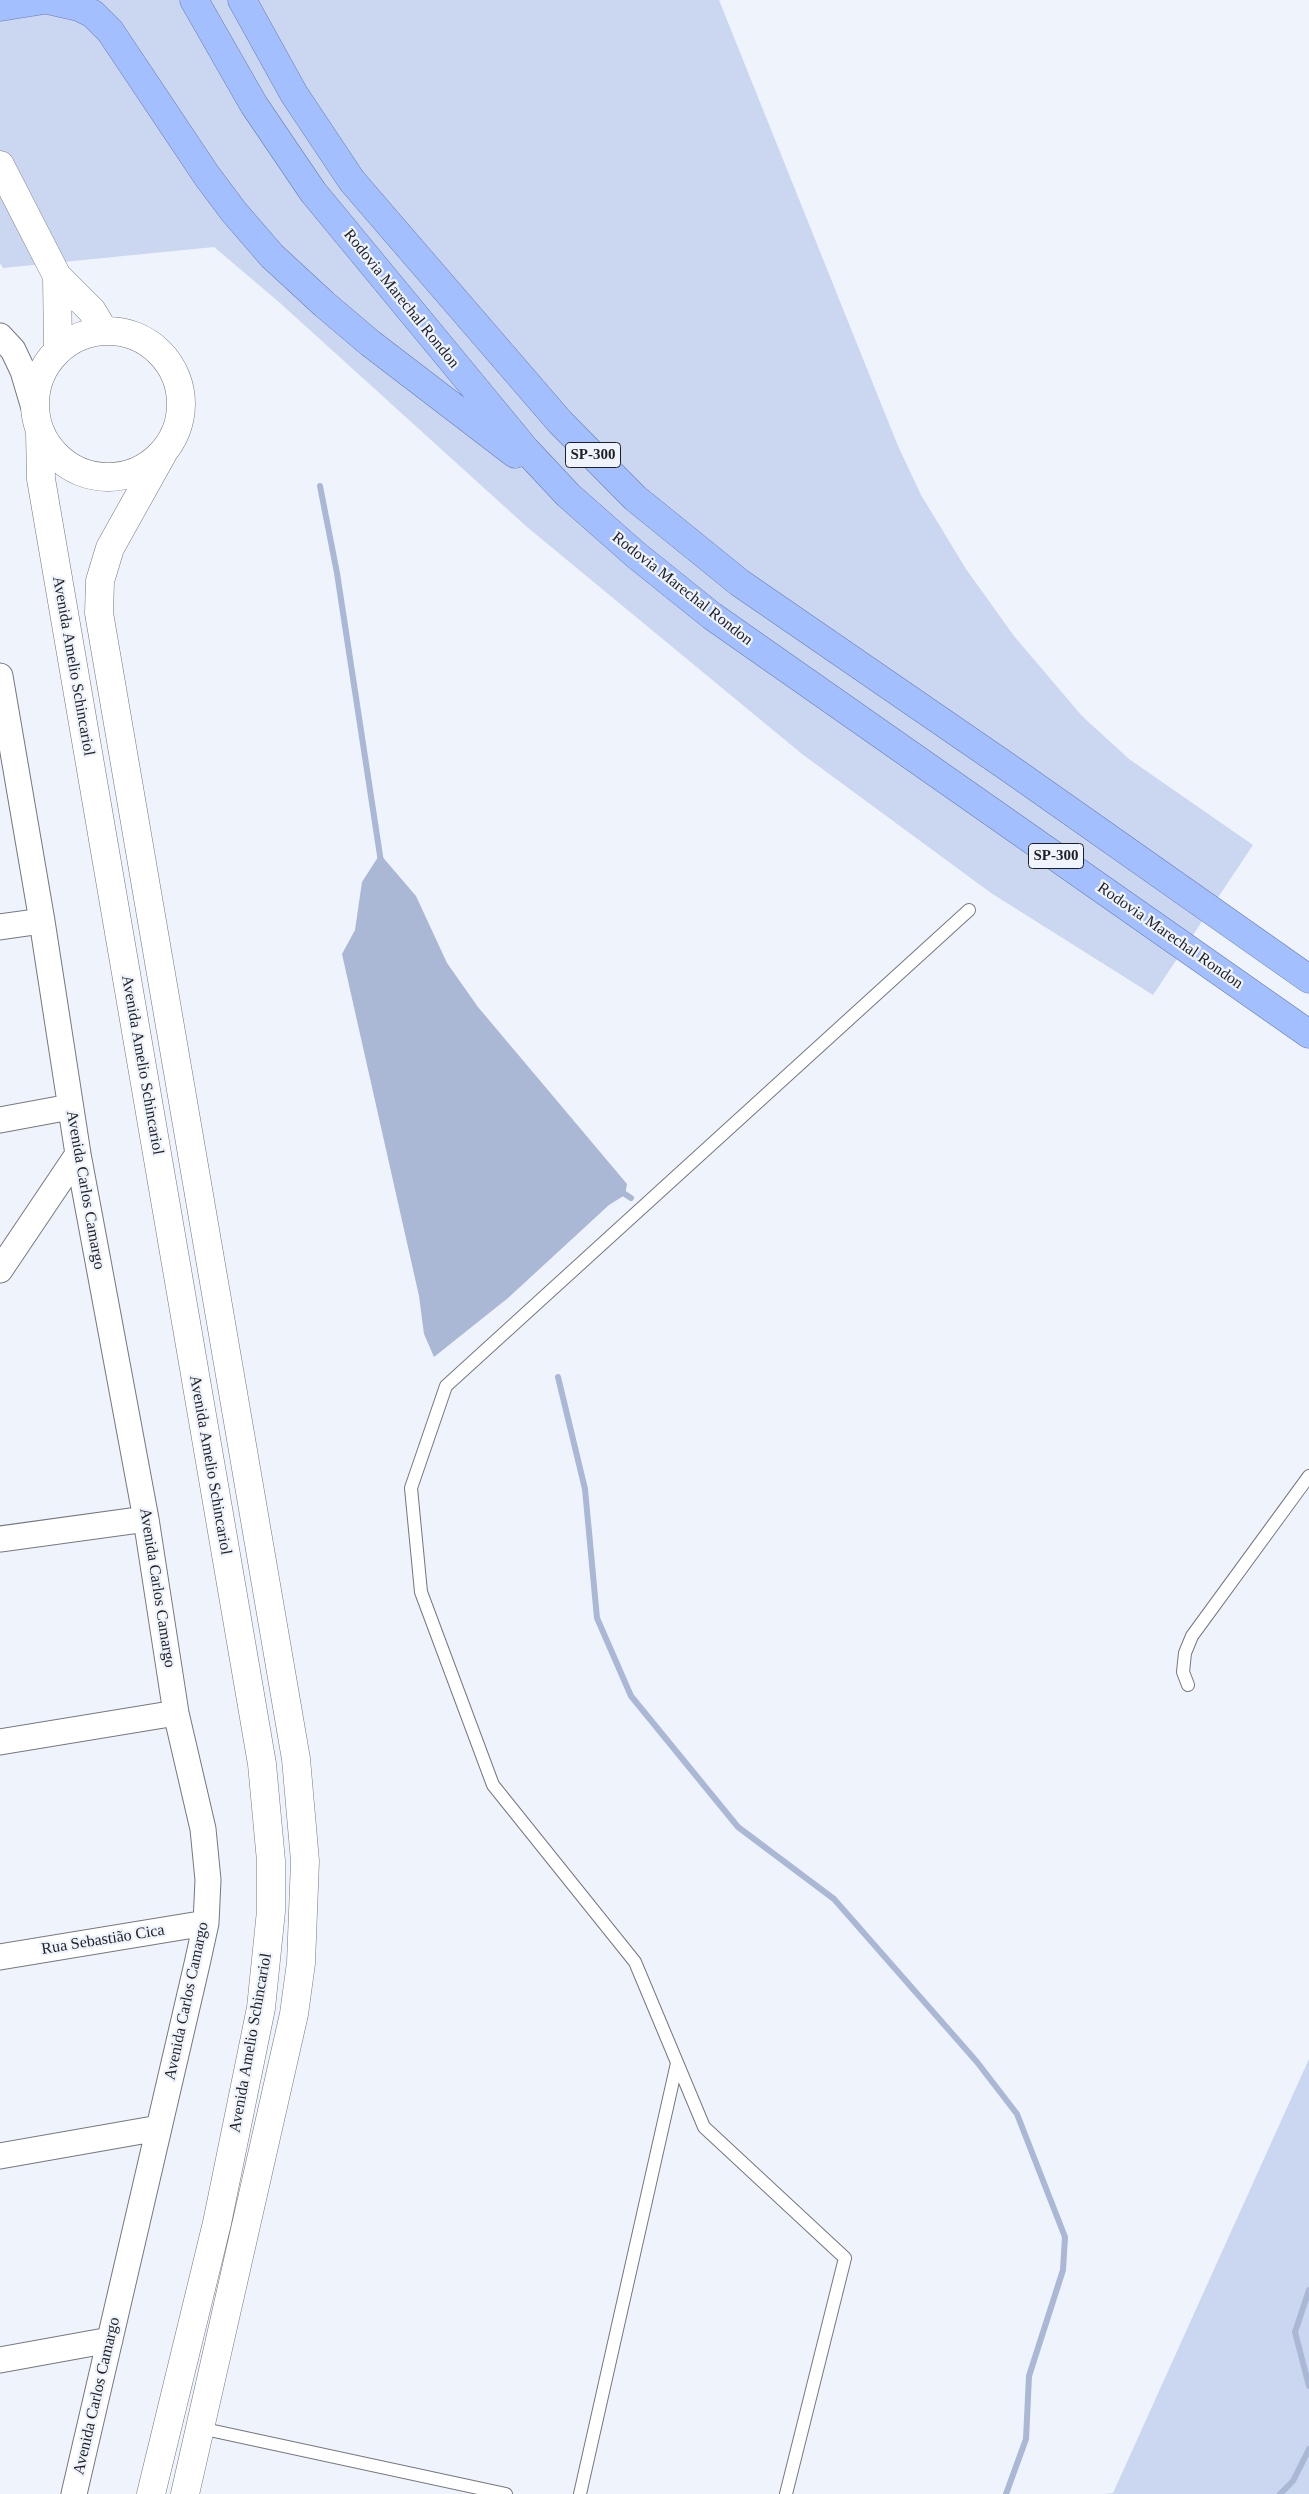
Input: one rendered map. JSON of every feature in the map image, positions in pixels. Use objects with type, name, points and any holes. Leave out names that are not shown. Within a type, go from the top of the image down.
[{"type":"highway","points":[[0,7],[44,0]]},
{"type":"highway","points":[[48,0],[79,7],[92,14],[110,31],[212,184],[278,262],[370,343],[568,495]]},
{"type":"highway","name":"Rodovia Marechal Rondon","points":[[194,0],[254,105],[314,192],[525,449],[568,495],[636,555],[712,616],[1309,1034]]},
{"type":"highway","name":"SP-300","points":[[242,0],[294,94],[352,181],[560,422],[635,498],[740,583],[1017,774],[1309,980]]},
{"type":"main road","points":[[0,164],[57,276],[92,311],[104,331]]},
{"type":"main road","points":[[57,276],[58,350]]},
{"type":"main road","points":[[104,331],[126,333],[146,342],[162,355],[174,373],[180,394],[180,415],[174,435],[163,453],[146,467],[127,475],[106,477],[85,474],[66,464],[51,450],[37,420],[39,380],[44,367],[58,350],[71,340],[104,331]]},
{"type":"main road","name":"Avenida Amelio Schincariol","points":[[37,420],[42,489],[262,1764],[271,1861],[270,1920],[261,2008],[217,2223],[151,2494]]},
{"type":"main road","name":"Avenida Amelio Schincariol","points":[[163,453],[110,548],[100,580],[99,613],[296,1759],[305,1861],[302,1955],[294,2014],[185,2494]]},
{"type":"street","points":[[0,336],[13,350],[23,371],[37,420]]},
{"type":"street","name":"Avenida Carlos Camargo","points":[[0,676],[3,714],[42,921],[70,1108],[146,1519],[176,1713],[203,1829],[208,1880],[206,1923],[74,2494]]},
{"type":"street","points":[[0,927],[42,921]]},
{"type":"street","points":[[0,1120],[70,1108]]},
{"type":"street","points":[[0,1270],[78,1154]]},
{"type":"street","points":[[0,1539],[146,1519]]},
{"type":"street","points":[[0,1742],[176,1713]]},
{"type":"street","name":"Rua Sebastião Cica","points":[[0,1956],[206,1923]]},
{"type":"street","points":[[0,2156],[159,2128]]},
{"type":"street","points":[[0,2360],[110,2340]]},
{"type":"lane","points":[[786,2494],[845,2258],[704,2127],[635,1962],[493,1785],[421,1592],[412,1488],[446,1386],[969,910]]},
{"type":"lane","points":[[1188,1685],[1183,1672],[1185,1653],[1192,1636],[1309,1476]]},
{"type":"lane","points":[[580,2494],[677,2063]]},
{"type":"lane","points":[[200,2428],[506,2494]]},
{"type":"shaded area","points":[[0,0],[719,0],[898,446],[921,495],[966,569],[1014,636],[1082,716],[1129,759],[1253,845],[1153,995],[991,893],[802,754],[527,527],[280,303],[214,247],[3,268],[0,263]]},
{"type":"shaded area","points":[[380,854],[416,896],[447,963],[478,1007],[627,1184],[625,1195],[609,1205],[508,1298],[434,1357],[424,1334],[419,1296],[342,954],[355,930],[362,882]]},
{"type":"shaded area","points":[[1309,2059],[1309,2494],[1103,2494],[1113,2493]]},
{"type":"waterway","points":[[320,486],[337,573],[381,862]]},
{"type":"waterway","points":[[620,1191],[631,1198]]},
{"type":"waterway","points":[[558,1377],[585,1489],[597,1618],[631,1696],[738,1827],[834,1899],[977,2062],[1017,2114],[1065,2237],[1063,2270],[1029,2376],[1026,2439],[1006,2494]]},
{"type":"waterway","points":[[1309,2290],[1295,2332],[1309,2386]]},
{"type":"waterway","points":[[1280,2494],[1293,2481],[1309,2449]]}]
